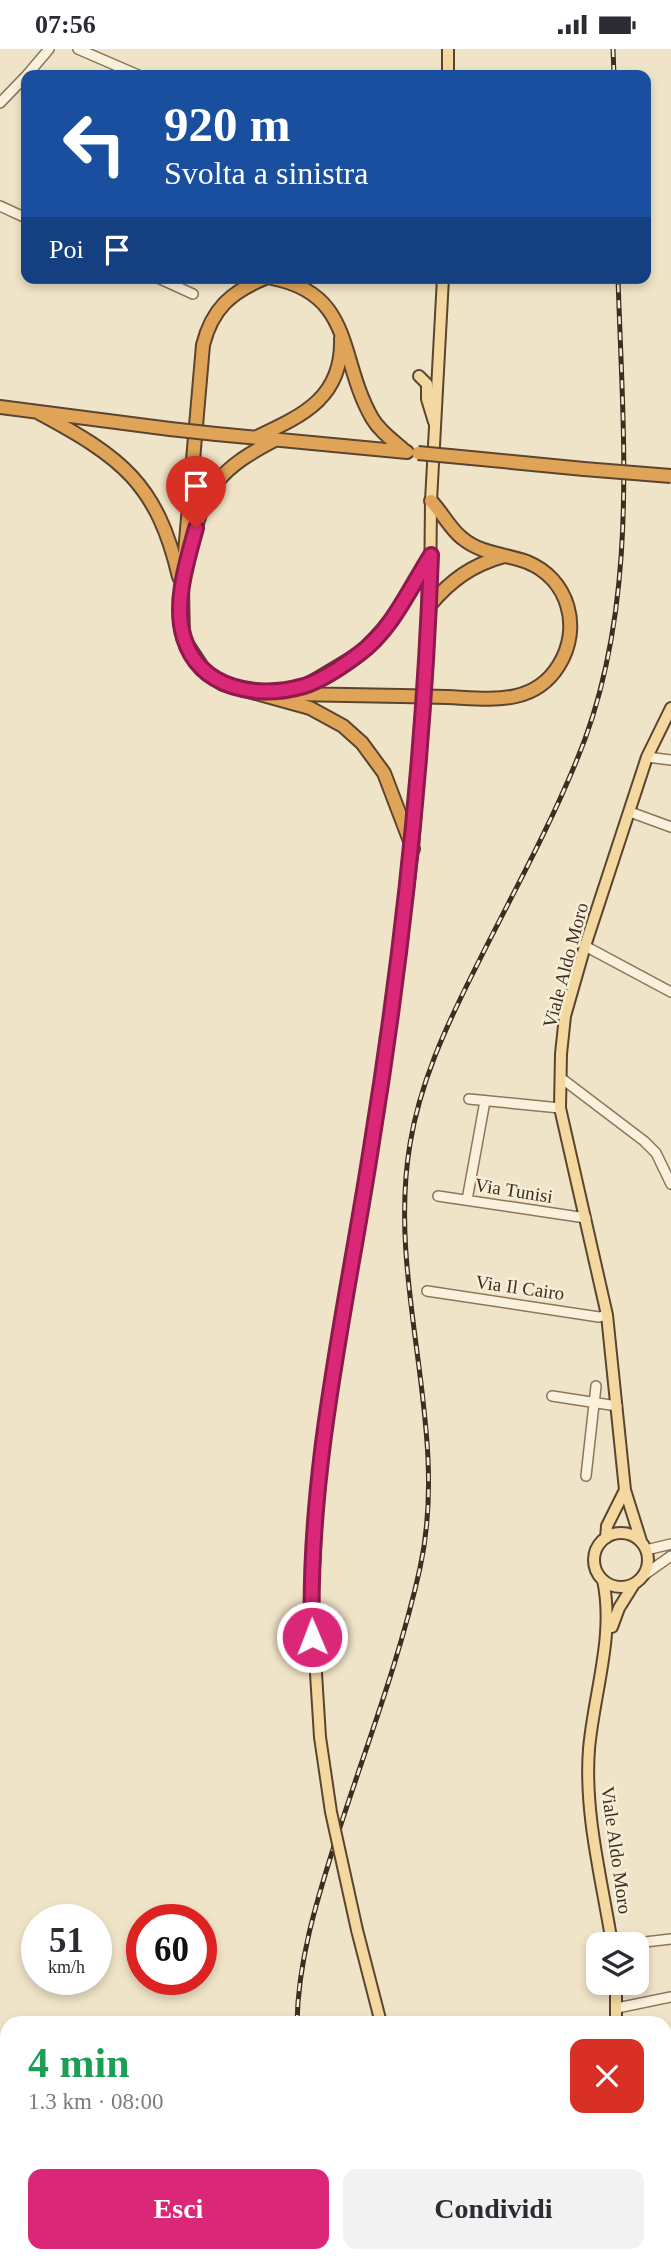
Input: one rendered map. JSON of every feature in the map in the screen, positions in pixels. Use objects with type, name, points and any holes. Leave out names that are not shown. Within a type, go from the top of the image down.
[{"type":"highway","points":[[251,284],[226,300],[208,325],[203,345],[182,587],[183,638],[192,656],[214,679],[310,708],[343,726],[362,743],[384,773],[413,849]]},
{"type":"highway","points":[[295,284],[318,296],[331,312],[341,329],[372,418],[381,431],[412,452]]},
{"type":"highway","points":[[257,437],[310,409],[328,392],[340,364],[341,339],[331,312]]},
{"type":"highway","points":[[0,407],[39,414],[279,441],[671,476]]},
{"type":"highway","points":[[39,414],[100,448],[128,469],[152,503],[169,534],[182,587]]},
{"type":"highway","points":[[182,587],[205,499],[237,459],[279,441]]},
{"type":"highway","points":[[264,693],[508,700],[533,692],[554,674],[569,650],[573,628],[567,602],[551,578],[530,563],[482,550],[461,538],[431,501]]},
{"type":"highway","points":[[264,693],[305,685],[362,652],[391,621],[431,555]]},
{"type":"highway","points":[[429,605],[457,577],[478,563],[506,556]]},
{"type":"main road","points":[[448,49],[448,70]]},
{"type":"main road","points":[[379,2016],[337,1845],[320,1737],[312,1610],[324,1428],[393,1009],[413,849],[429,605],[431,501],[443,284]]},
{"type":"main road","points":[[419,376],[427,384],[427,399],[436,431]]},
{"type":"main road","name":"Viale Aldo Moro","points":[[644,1546],[625,1490],[607,1315],[561,1108],[561,1079],[565,1016],[585,946],[647,757],[671,708]]},
{"type":"main road","points":[[606,1538],[623,1533],[644,1546],[648,1563],[644,1575],[634,1584],[617,1587],[603,1580],[596,1569],[594,1556],[606,1538],[607,1526],[625,1490]]},
{"type":"main road","name":"Viale Aldo Moro","points":[[603,1580],[608,1621],[589,1748],[589,1782],[591,1816],[610,1932]]},
{"type":"main road","name":"Viale Aldo Moro","points":[[600,1677],[605,1668],[613,1620],[634,1584]]},
{"type":"main road","points":[[616,1995],[616,2016]]},
{"type":"street","points":[[32,70],[49,49]]},
{"type":"street","points":[[78,49],[126,70]]},
{"type":"street","points":[[0,103],[21,82]]},
{"type":"street","points":[[0,206],[21,216]]},
{"type":"street","points":[[171,284],[193,294]]},
{"type":"street","points":[[647,757],[671,760]]},
{"type":"street","points":[[630,812],[671,827]]},
{"type":"street","points":[[585,946],[671,992]]},
{"type":"street","points":[[561,1079],[656,1153],[671,1184]]},
{"type":"street","points":[[469,1099],[561,1108]]},
{"type":"street","points":[[467,1200],[485,1101]]},
{"type":"street","name":"Via Tunisi","points":[[438,1196],[586,1218]]},
{"type":"street","name":"Via Il Cairo","points":[[427,1291],[599,1317],[607,1315]]},
{"type":"street","points":[[586,1476],[596,1386]]},
{"type":"street","points":[[552,1396],[617,1406]]},
{"type":"street","points":[[644,1546],[671,1544]]},
{"type":"street","points":[[644,1575],[671,1556]]},
{"type":"street","points":[[649,1942],[671,1939]]},
{"type":"street","points":[[617,2008],[671,1997]]},
{"type":"railway","points":[[613,49],[614,70]]},
{"type":"railway","points":[[297,2016],[304,1955],[315,1911],[402,1639],[420,1568],[427,1515],[428,1462],[424,1409],[406,1250],[405,1197],[414,1121],[427,1078],[452,1016],[539,843],[576,762],[596,704],[610,645],[619,585],[623,523],[623,400],[618,284]]},
{"type":"route","points":[[196,528],[182,587],[183,638],[192,656],[206,673],[223,684],[264,693],[305,685],[362,652],[391,621],[431,555],[413,849],[393,1009],[324,1428],[313,1569],[312,1637]]}]
